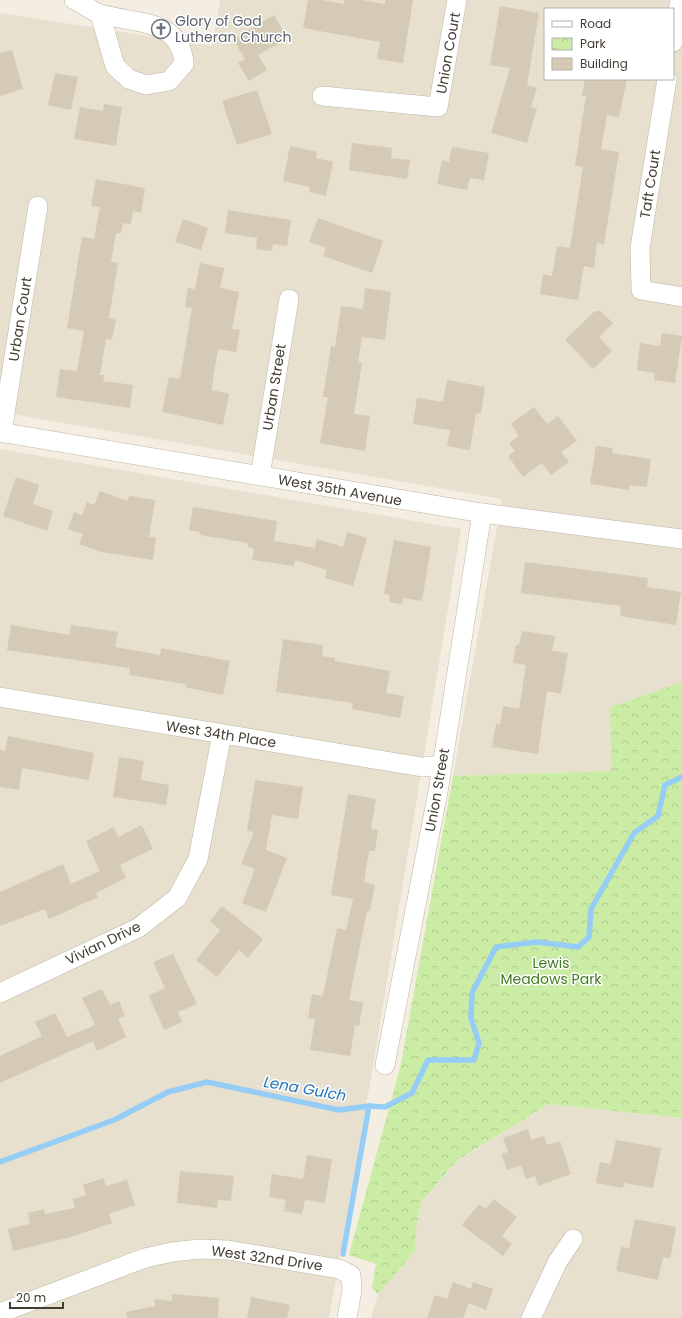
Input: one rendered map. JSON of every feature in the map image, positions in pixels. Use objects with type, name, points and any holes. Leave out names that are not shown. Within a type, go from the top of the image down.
[{"type":"street","points":[[74,0],[100,14],[150,23],[173,35],[183,52],[184,64],[169,81],[146,85],[130,79],[115,66],[100,14]]},
{"type":"street","name":"Union Court","points":[[322,96],[438,107],[457,0]]},
{"type":"street","points":[[674,36],[680,0]]},
{"type":"street","name":"Taft Court","points":[[667,80],[640,248],[641,290],[682,297]]},
{"type":"street","name":"Urban Court","points":[[1,432],[38,206]]},
{"type":"street","name":"Urban Street","points":[[260,476],[289,299]]},
{"type":"street","name":"West 35th Avenue","points":[[1,432],[482,514],[682,539]]},
{"type":"street","name":"Union Street","points":[[385,1065],[442,765],[482,514]]},
{"type":"street","name":"West 34th Place","points":[[0,697],[422,767],[442,765]]},
{"type":"street","name":"Vivian Drive","points":[[0,993],[138,928],[177,898],[198,860],[222,734]]},
{"type":"street","points":[[531,1318],[558,1261],[573,1239]]},
{"type":"street","name":"West 32nd Drive","points":[[0,1313],[144,1258],[172,1252],[200,1249],[228,1250],[339,1269],[351,1275],[352,1290],[347,1318]]},
{"type":"shaded area","points":[[220,0],[682,0],[682,682],[610,707],[611,771],[453,776],[502,499],[0,412],[0,13],[212,46]]},
{"type":"shaded area","points":[[0,449],[461,529],[372,1072],[329,1318],[0,1318]]},
{"type":"shaded area","points":[[549,1104],[682,1118],[682,1318],[371,1318],[378,1294],[415,1251],[416,1230],[421,1202],[459,1160]]},
{"type":"green space","name":"Lewis Meadows Park","points":[[682,682],[682,1118],[549,1104],[458,1160],[421,1202],[416,1230],[415,1251],[378,1294],[372,1288],[376,1264],[349,1255],[401,1064],[453,776],[611,771],[610,707]]},
{"type":"building","points":[[308,0],[322,0],[344,4],[344,0],[361,0],[385,4],[385,0],[413,0],[403,63],[377,59],[380,42],[303,28]]},
{"type":"building","points":[[500,6],[539,13],[527,85],[537,88],[531,107],[537,108],[527,143],[491,133],[510,68],[490,65]]},
{"type":"building","points":[[274,15],[285,34],[285,40],[258,55],[267,70],[249,81],[238,63],[245,59],[233,39]]},
{"type":"building","points":[[12,50],[23,89],[0,96],[0,53]]},
{"type":"building","points":[[55,73],[78,77],[71,110],[48,105]]},
{"type":"building","points":[[585,80],[627,80],[619,117],[607,115],[601,149],[619,152],[604,244],[597,243],[594,268],[584,266],[578,300],[540,294],[543,274],[552,276],[557,246],[570,248],[583,167],[575,165],[586,96],[582,96]]},
{"type":"building","points":[[257,90],[272,134],[237,145],[222,101]]},
{"type":"building","points":[[104,104],[122,107],[116,146],[74,139],[80,107],[103,111]]},
{"type":"building","points":[[352,143],[392,148],[391,158],[410,160],[407,179],[349,170]]},
{"type":"building","points":[[290,146],[317,152],[316,158],[333,162],[326,196],[309,192],[310,187],[283,181]]},
{"type":"building","points":[[452,147],[489,153],[484,180],[470,178],[467,190],[437,184],[442,160],[449,162]]},
{"type":"building","points":[[96,179],[145,188],[141,213],[133,211],[131,224],[123,223],[121,233],[116,233],[111,262],[118,263],[109,318],[116,320],[112,340],[106,339],[100,375],[104,375],[103,381],[133,385],[130,408],[56,397],[60,369],[77,371],[84,331],[67,328],[82,237],[94,239],[100,207],[91,206]]},
{"type":"building","points":[[228,210],[291,220],[287,246],[273,244],[272,251],[256,249],[257,238],[225,233]]},
{"type":"building","points":[[318,218],[383,241],[372,273],[323,256],[326,248],[309,242]]},
{"type":"building","points":[[183,219],[208,228],[201,250],[175,242]]},
{"type":"building","points":[[200,263],[224,268],[220,288],[239,292],[232,329],[240,330],[236,352],[218,349],[212,386],[212,390],[229,394],[223,425],[162,412],[169,377],[180,379],[192,308],[185,307],[188,288],[195,289]]},
{"type":"building","points":[[365,288],[391,292],[385,340],[362,337],[358,363],[362,363],[354,414],[370,416],[365,451],[320,443],[328,397],[323,397],[331,346],[335,347],[341,306],[363,309]]},
{"type":"building","points":[[595,311],[600,311],[613,323],[599,337],[612,351],[593,369],[565,340]]},
{"type":"building","points":[[662,333],[682,336],[675,383],[654,380],[655,373],[637,370],[640,343],[660,346]]},
{"type":"building","points":[[447,380],[485,387],[481,413],[476,413],[470,450],[447,446],[450,430],[413,424],[417,398],[443,402]]},
{"type":"building","points":[[534,407],[547,424],[558,416],[577,441],[561,452],[569,462],[551,475],[542,463],[523,477],[508,456],[515,451],[509,443],[519,436],[511,424]]},
{"type":"building","points":[[596,446],[613,448],[612,453],[651,459],[647,487],[630,485],[629,490],[590,484]]},
{"type":"building","points":[[16,477],[39,485],[33,504],[53,511],[47,531],[3,516]]},
{"type":"building","points":[[100,491],[128,501],[129,496],[155,500],[149,537],[156,538],[153,560],[101,552],[79,544],[83,534],[68,529],[74,512],[82,515],[87,502],[94,505]]},
{"type":"building","points":[[193,507],[277,521],[274,541],[315,548],[317,539],[343,547],[347,532],[367,538],[353,586],[325,578],[327,570],[295,560],[294,566],[252,560],[254,549],[248,547],[248,543],[200,535],[200,532],[189,530]]},
{"type":"building","points":[[394,540],[431,547],[422,601],[403,598],[402,604],[389,602],[390,595],[384,594]]},
{"type":"building","points":[[525,562],[648,578],[647,587],[681,592],[676,625],[620,616],[621,606],[521,593]]},
{"type":"building","points":[[11,625],[70,635],[71,625],[118,632],[115,647],[160,655],[161,648],[230,661],[223,695],[185,687],[186,684],[129,675],[130,668],[7,650]]},
{"type":"building","points":[[522,631],[555,636],[552,651],[568,653],[561,694],[547,691],[538,754],[492,747],[496,724],[500,725],[503,706],[519,709],[526,665],[513,663],[516,645],[519,645]]},
{"type":"building","points":[[283,639],[323,645],[322,656],[335,658],[335,661],[390,671],[386,693],[404,696],[400,718],[352,709],[353,703],[276,692]]},
{"type":"building","points":[[8,736],[94,753],[89,780],[22,768],[19,790],[0,787],[0,750],[5,751]]},
{"type":"building","points":[[119,757],[144,761],[141,780],[169,785],[166,805],[113,797]]},
{"type":"building","points":[[255,780],[303,787],[298,819],[272,815],[266,850],[287,858],[266,912],[242,903],[255,869],[241,864],[254,832],[247,831]]},
{"type":"building","points":[[348,794],[376,799],[371,829],[378,830],[375,851],[369,851],[364,882],[375,885],[370,911],[367,911],[349,1000],[363,1002],[359,1026],[355,1025],[350,1056],[310,1050],[315,1019],[308,1018],[312,994],[323,996],[337,928],[346,930],[353,899],[331,895]]},
{"type":"building","points":[[142,825],[153,849],[120,865],[126,878],[96,893],[98,897],[49,919],[45,909],[0,926],[0,892],[63,864],[71,884],[100,871],[86,841],[114,827],[118,837]]},
{"type":"building","points":[[222,906],[263,939],[248,958],[239,950],[217,977],[196,960],[220,930],[210,921]]},
{"type":"building","points":[[173,954],[197,1004],[178,1012],[182,1022],[164,1030],[149,996],[165,988],[153,962]]},
{"type":"building","points":[[102,989],[110,1005],[119,1001],[125,1016],[118,1019],[126,1037],[97,1051],[93,1041],[0,1083],[0,1056],[42,1036],[35,1022],[55,1013],[67,1037],[95,1025],[82,998]]},
{"type":"building","points":[[528,1129],[531,1140],[544,1136],[547,1145],[560,1141],[571,1174],[538,1186],[535,1176],[526,1179],[521,1165],[507,1170],[501,1154],[508,1152],[503,1138]]},
{"type":"building","points":[[616,1140],[661,1148],[653,1188],[624,1183],[623,1188],[596,1183],[600,1162],[611,1164]]},
{"type":"building","points":[[307,1155],[332,1159],[325,1203],[305,1200],[302,1214],[284,1211],[286,1200],[269,1197],[272,1174],[303,1179]]},
{"type":"building","points":[[180,1171],[234,1176],[231,1201],[218,1200],[217,1208],[177,1203]]},
{"type":"building","points":[[103,1178],[106,1186],[127,1180],[135,1205],[109,1214],[112,1223],[71,1237],[13,1251],[8,1229],[30,1224],[28,1213],[44,1209],[45,1214],[75,1208],[73,1199],[86,1195],[83,1185]]},
{"type":"building","points":[[494,1199],[517,1217],[502,1236],[512,1244],[503,1256],[462,1225],[479,1204],[486,1209]]},
{"type":"building","points":[[635,1219],[676,1227],[670,1259],[663,1257],[658,1280],[616,1271],[621,1247],[629,1248]]},
{"type":"building","points":[[453,1282],[471,1289],[473,1282],[493,1289],[486,1310],[469,1303],[463,1318],[427,1318],[435,1295],[447,1299]]},
{"type":"building","points":[[172,1294],[219,1298],[218,1318],[127,1318],[126,1312],[155,1306],[155,1299],[172,1301]]},
{"type":"building","points":[[251,1297],[290,1305],[287,1318],[247,1318]]},
{"type":"waterway","name":"Lena Gulch","points":[[0,1162],[114,1120],[168,1092],[207,1082],[339,1110],[369,1106],[385,1107],[412,1093],[428,1060],[474,1060],[479,1043],[471,1018],[472,993],[496,947],[537,942],[578,947],[589,937],[591,909],[634,833],[658,816],[665,785],[682,777]]},
{"type":"waterway","points":[[343,1254],[369,1106]]},
{"type":"place","name":"Glory of God Lutheran Church","points":[[161,29]]}]
